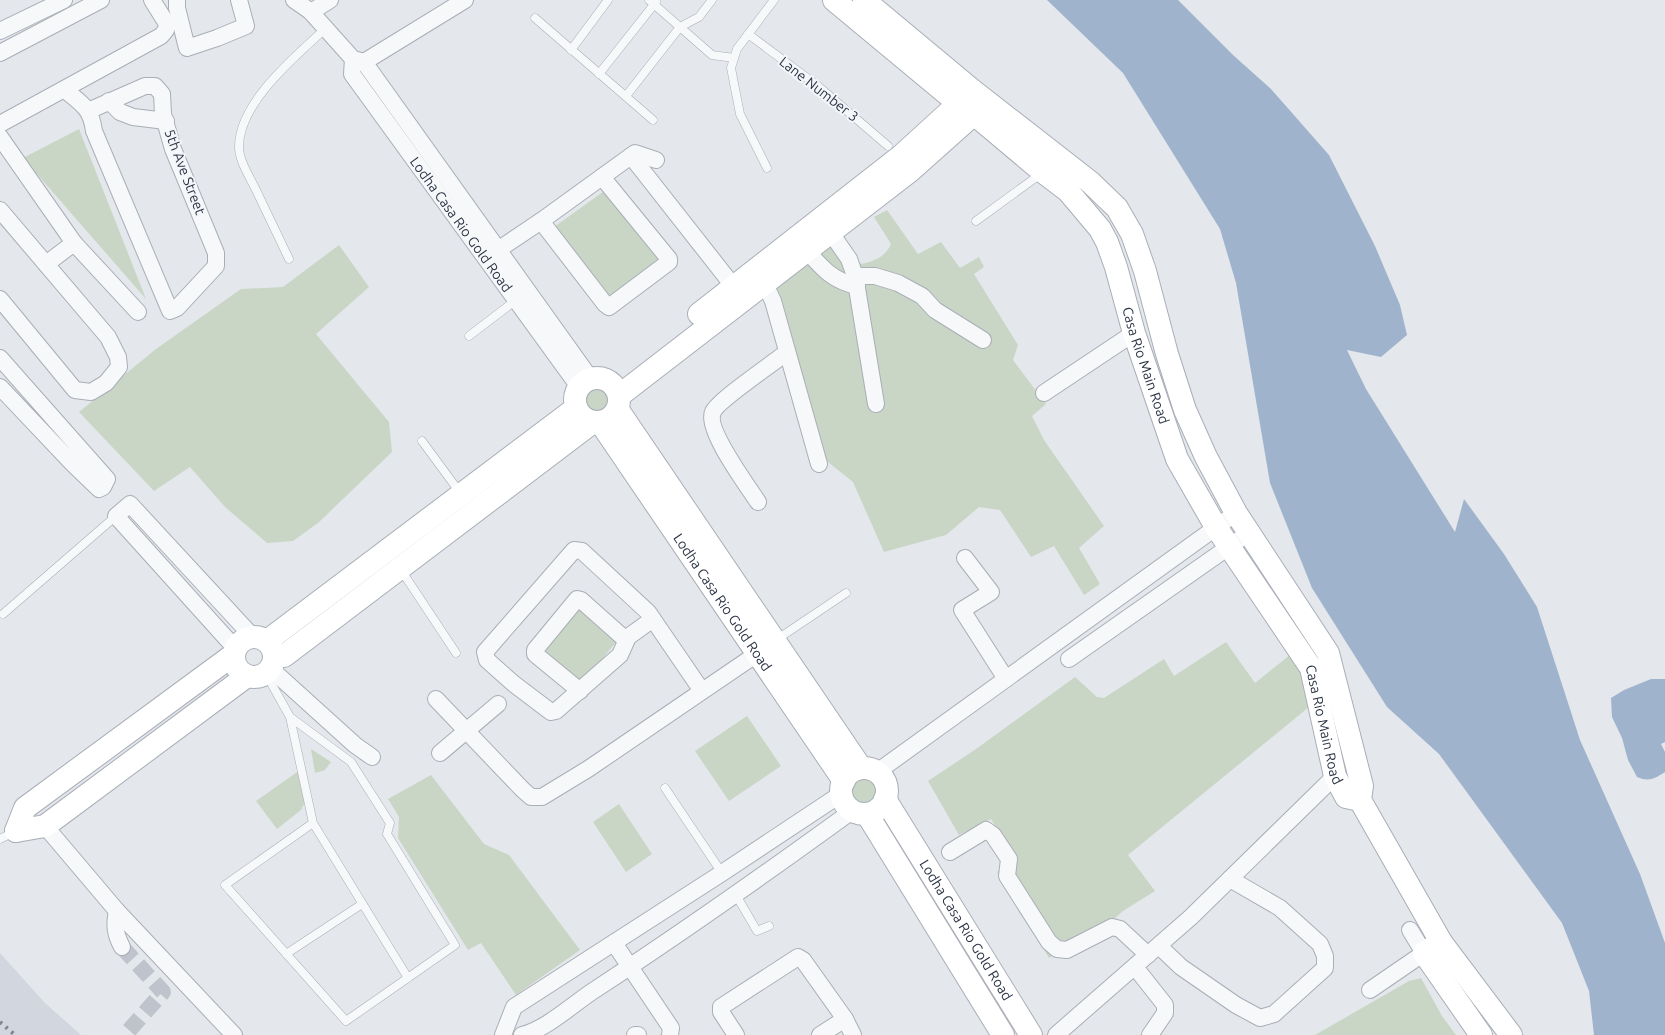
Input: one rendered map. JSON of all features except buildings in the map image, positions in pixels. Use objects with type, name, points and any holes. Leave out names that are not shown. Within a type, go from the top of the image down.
[{"type":"street","points":[[0,31],[64,0]]},
{"type":"street","points":[[0,53],[101,0]]},
{"type":"street","points":[[0,124],[161,36],[166,30],[167,24],[152,0]]},
{"type":"street","points":[[177,0],[177,8],[187,48],[246,26],[239,0]]},
{"type":"street","name":"Lodha Casa Rio Gold Road","points":[[294,0],[311,12],[358,61],[492,254],[598,401],[766,648],[857,790],[1004,1035]]},
{"type":"street","points":[[311,12],[330,0]]},
{"type":"street","points":[[358,61],[465,0]]},
{"type":"street","name":"Casa Rio Main Road","points":[[834,0],[973,102],[1090,182],[1117,208],[1132,234],[1145,271],[1185,410],[1206,457],[1236,513],[1328,653],[1362,786],[1360,800],[1433,948],[1481,1035]]},
{"type":"street","name":"Casa Rio Main Road","points":[[864,0],[973,102],[1043,172],[1068,190],[1100,229],[1116,267],[1134,333],[1177,459],[1216,527],[1311,668],[1335,776],[1346,797],[1360,800]]},
{"type":"street","name":"5th Ave Street","points":[[145,86],[155,86],[162,94],[166,122],[173,149],[216,253],[216,266],[178,308],[170,311],[94,131],[92,117],[88,111],[145,86]]},
{"type":"street","points":[[65,90],[88,111]]},
{"type":"street","points":[[109,101],[120,112],[133,117],[166,122]]},
{"type":"street","points":[[8,835],[45,826],[462,495],[598,401],[778,264],[889,176],[973,102]]},
{"type":"street","points":[[0,137],[74,243],[138,312]]},
{"type":"street","points":[[492,254],[635,153],[656,160]]},
{"type":"street","points":[[631,156],[734,287]]},
{"type":"street","points":[[778,264],[807,251],[831,233],[889,176]]},
{"type":"street","points":[[541,221],[609,307],[669,262],[669,259],[602,177]]},
{"type":"street","points":[[0,210],[108,337],[118,357],[119,367],[106,383],[91,392],[75,390],[0,299]]},
{"type":"street","points":[[831,233],[849,259],[856,281],[876,404]]},
{"type":"street","points":[[46,264],[74,243]]},
{"type":"street","points":[[807,251],[833,278],[844,283],[875,276],[898,283],[922,296],[935,310],[984,340]]},
{"type":"street","name":"Lodha Casa Rio Gold Road","points":[[492,254],[516,300],[598,401]]},
{"type":"street","points":[[8,835],[26,808],[256,657],[284,656],[400,568],[734,287],[760,277]]},
{"type":"street","points":[[760,277],[773,301],[820,464]]},
{"type":"street","points":[[1044,393],[1134,333]]},
{"type":"street","points":[[758,502],[716,436],[711,422],[713,411],[731,394],[788,352]]},
{"type":"street","points":[[0,358],[22,382],[107,479],[103,487],[99,489],[3,396],[22,382]]},
{"type":"street","points":[[532,1034],[577,1001],[736,895],[857,790],[1006,679],[1236,513]]},
{"type":"street","points":[[116,516],[256,657],[355,745],[372,757]]},
{"type":"street","points":[[1069,660],[1250,532]]},
{"type":"street","points":[[652,619],[628,637],[620,655],[556,711],[551,712],[486,660],[485,652],[574,550],[582,551],[648,612],[702,691]]},
{"type":"street","points":[[964,558],[991,592],[962,610],[1006,679]]},
{"type":"street","points":[[580,691],[535,654],[535,650],[577,600],[581,600],[626,640]]},
{"type":"street","points":[[436,699],[523,790],[531,797],[542,797],[588,769],[766,648]]},
{"type":"street","points":[[440,753],[498,704]]},
{"type":"street","points":[[1056,1035],[1154,950],[1335,776]]},
{"type":"street","name":"Lodha Casa Rio Gold Road","points":[[857,790],[884,780],[887,787],[885,799],[1031,1035]]},
{"type":"street","points":[[503,1035],[514,1007],[857,790]]},
{"type":"street","points":[[45,826],[117,911],[234,1035]]},
{"type":"street","points":[[950,852],[986,830],[993,835],[1009,859],[1007,876],[1049,942],[1057,949],[1067,950],[1112,928],[1120,929],[1181,967],[1236,1005],[1260,1018],[1274,1014],[1325,968],[1325,956],[1320,944],[1280,908],[1230,879]]},
{"type":"street","points":[[722,874],[736,895]]},
{"type":"street","points":[[117,911],[114,923],[116,936],[122,947]]},
{"type":"street","points":[[1370,990],[1433,948],[1410,930]]},
{"type":"street","points":[[614,944],[671,1028],[670,1035]]},
{"type":"street","name":"Casa Rio Main Road","points":[[1433,948],[1511,1035]]},
{"type":"street","points":[[736,1035],[720,1012],[720,1007],[798,957],[803,960],[845,1019],[853,1035]]},
{"type":"street","points":[[1135,967],[1165,1004],[1165,1013],[1150,1035]]},
{"type":"street","points":[[562,978],[577,1001]]},
{"type":"street","points":[[820,1035],[845,1019]]},
{"type":"lane","points":[[572,50],[608,0]]},
{"type":"lane","points":[[626,96],[680,27],[700,17],[712,0]]},
{"type":"lane","points":[[763,0],[772,3],[737,48],[731,68],[740,114],[767,168]]},
{"type":"lane","points":[[599,74],[653,1],[712,55],[734,58]]},
{"type":"lane","points":[[535,18],[653,120]]},
{"type":"lane","points":[[289,259],[245,167],[239,148],[242,126],[257,99],[278,73],[326,28]]},
{"type":"lane","name":"Lane Number 3","points":[[748,34],[818,86],[888,146]]},
{"type":"lane","points":[[976,221],[1043,172]]},
{"type":"lane","points":[[469,336],[516,300]]},
{"type":"lane","points":[[422,441],[462,495]]},
{"type":"lane","points":[[3,614],[116,516]]},
{"type":"lane","points":[[400,568],[456,653]]},
{"type":"lane","points":[[766,648],[846,593]]},
{"type":"lane","points":[[256,657],[290,717],[313,823],[408,978]]},
{"type":"lane","points":[[290,717],[351,762],[390,823],[387,834],[455,945],[346,1021],[225,885],[313,823]]},
{"type":"lane","points":[[665,788],[722,874]]},
{"type":"lane","points":[[736,895],[757,932],[768,926]]},
{"type":"lane","points":[[286,954],[362,904]]},
{"type":"shaded area","points":[[0,953],[45,1003],[81,1035],[0,1035]]},
{"type":"green space","points":[[79,129],[146,299],[23,158]]},
{"type":"green space","points":[[607,189],[664,266],[611,305],[554,227]]},
{"type":"green space","points":[[887,210],[918,254],[941,242],[960,268],[979,257],[984,267],[974,274],[1018,345],[1013,360],[1046,404],[1032,416],[1044,440],[1104,526],[1079,548],[1100,584],[1084,595],[1054,546],[1031,557],[1000,510],[979,507],[946,535],[884,552],[853,482],[823,458],[782,300],[774,289],[840,238],[861,264],[879,258],[891,244],[874,217]]},
{"type":"green space","points":[[339,245],[369,287],[316,334],[389,422],[392,452],[318,523],[293,541],[267,543],[225,507],[190,467],[154,491],[79,412],[156,349],[241,289],[283,287]]},
{"type":"green space","points":[[598,387],[607,391],[611,400],[607,409],[598,413],[589,409],[585,400],[589,391]]},
{"type":"green space","points":[[578,604],[616,642],[580,686],[537,652]]},
{"type":"green space","points":[[1226,642],[1255,683],[1291,654],[1302,667],[1309,707],[1128,855],[1155,891],[1123,911],[1114,919],[1099,926],[1049,958],[997,872],[1017,860],[991,819],[959,835],[928,781],[976,749],[1075,677],[1097,697],[1104,698],[1164,659],[1174,676]]},
{"type":"green space","points":[[747,716],[781,766],[729,801],[695,751]]},
{"type":"green space","points":[[311,749],[331,762],[325,770],[315,773]]},
{"type":"green space","points":[[300,770],[305,802],[301,810],[277,829],[256,801]]},
{"type":"green space","points":[[431,775],[484,844],[509,855],[580,950],[516,995],[481,943],[468,950],[398,838],[399,817],[388,799]]},
{"type":"green space","points":[[864,778],[873,782],[877,791],[873,800],[864,804],[855,800],[851,791],[855,782]]},
{"type":"green space","points":[[619,804],[652,854],[626,872],[593,822]]},
{"type":"green space","points":[[1421,978],[1442,1016],[1456,1035],[1315,1035],[1409,981]]},
{"type":"water","points":[[1047,0],[1178,0],[1233,55],[1271,89],[1329,155],[1375,246],[1400,305],[1407,335],[1381,357],[1347,350],[1366,389],[1455,532],[1464,499],[1504,554],[1537,607],[1580,740],[1640,874],[1665,943],[1665,1035],[1594,1035],[1589,991],[1562,923],[1439,754],[1387,707],[1312,588],[1270,483],[1236,283],[1220,229],[1123,73]]},
{"type":"water","points":[[1651,679],[1665,679],[1665,742],[1661,744],[1665,752],[1665,772],[1654,778],[1641,779],[1637,777],[1628,760],[1622,738],[1612,717],[1611,698],[1624,690]]},
{"type":"tunnel","points":[[122,947],[163,992],[125,1035]]},
{"type":"railway","points":[[0,1022],[15,1035]]}]
